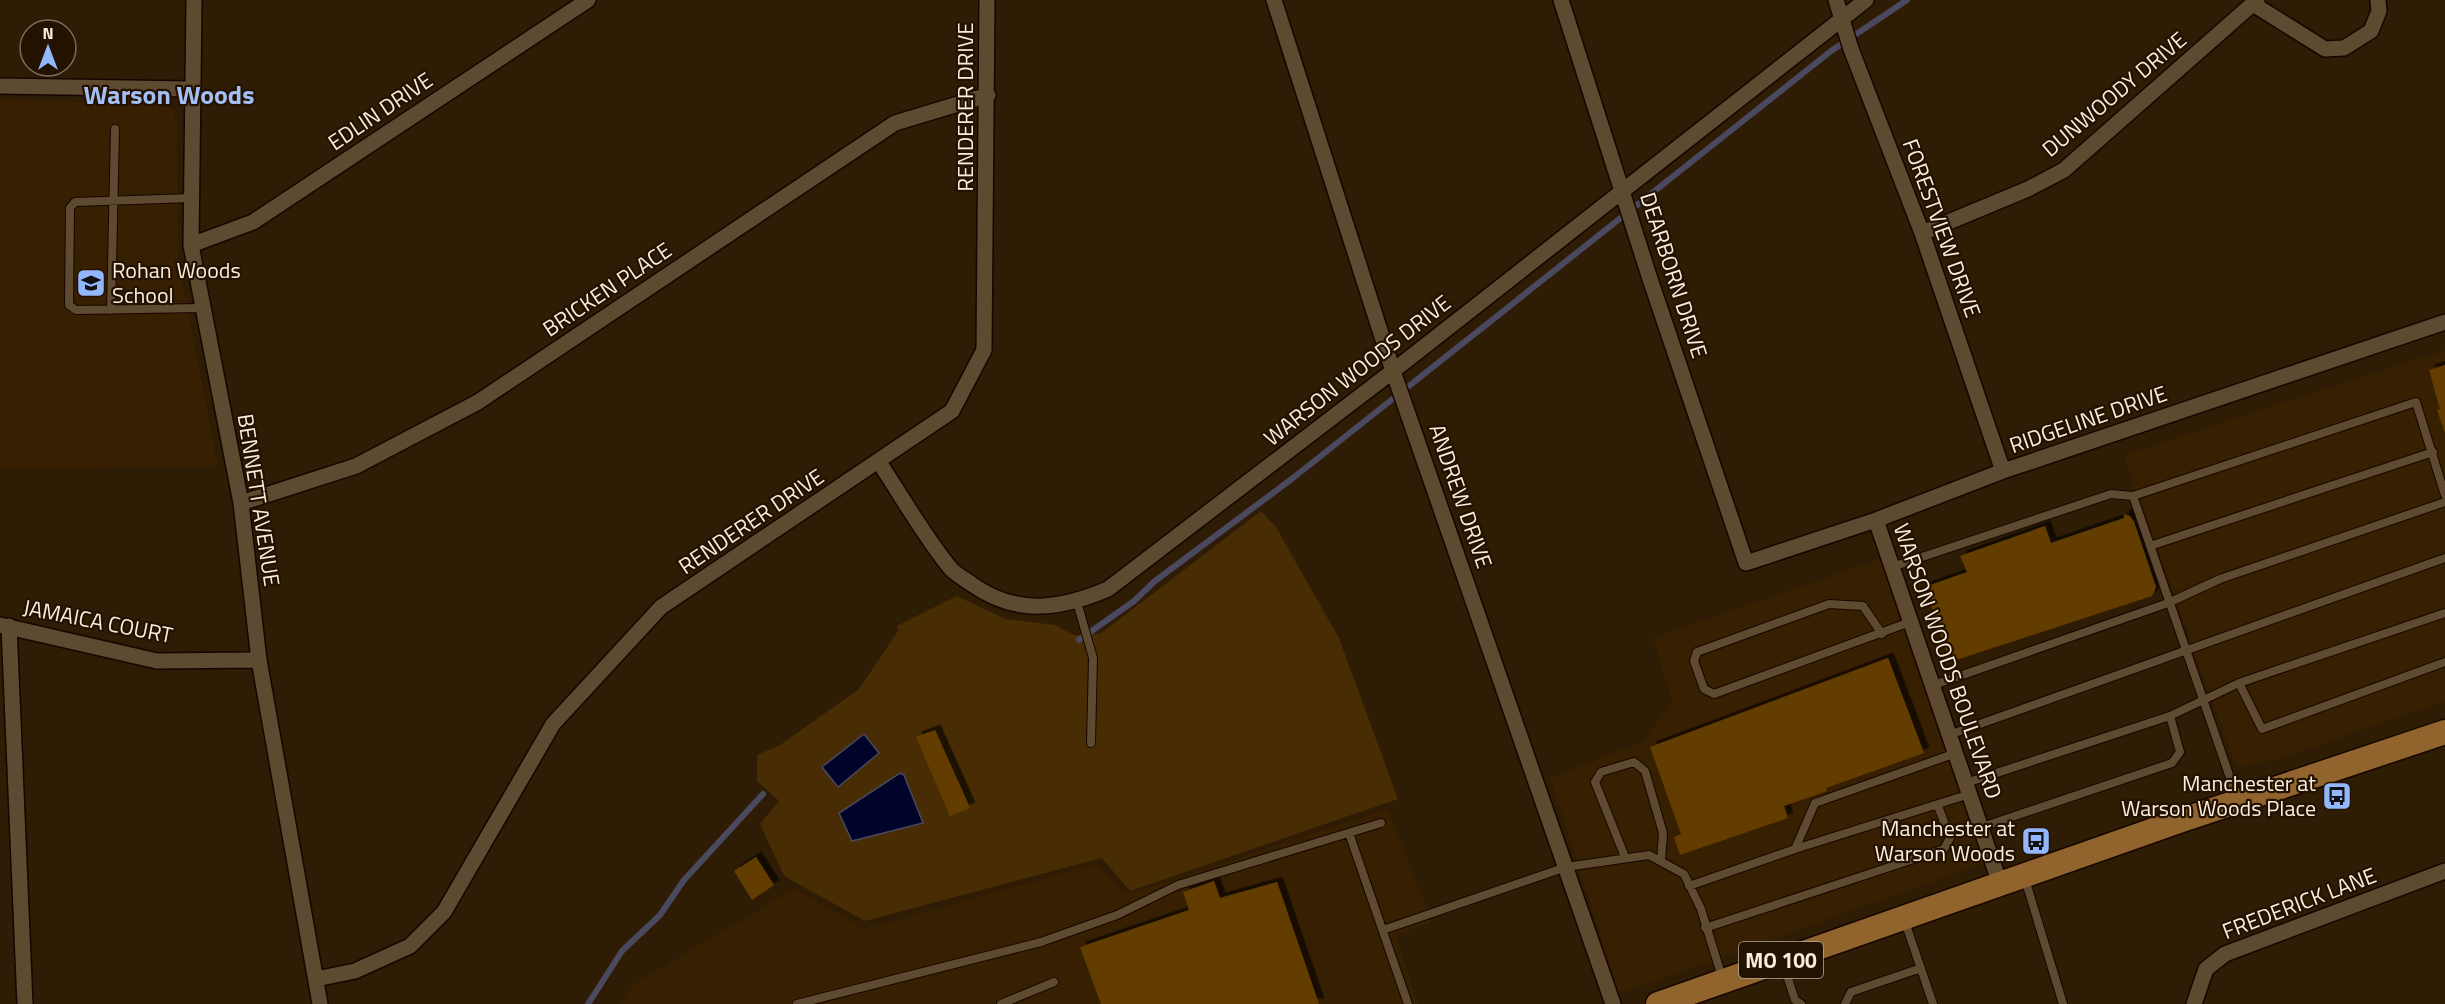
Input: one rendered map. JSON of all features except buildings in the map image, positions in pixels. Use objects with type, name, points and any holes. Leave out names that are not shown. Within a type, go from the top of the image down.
[{"type":"main road","name":"MO 100","points":[[1658,1004],[1710,988],[1782,960],[2024,875],[2445,732]]},
{"type":"street","name":"BENNETT AVENUE","points":[[194,0],[191,89],[191,245],[241,503],[259,660],[320,1004]]},
{"type":"street","name":"EDLIN DRIVE","points":[[191,245],[253,222],[588,0]]},
{"type":"street","name":"RENDERER DRIVE","points":[[316,979],[355,971],[410,946],[444,912],[553,724],[662,607],[952,411],[984,350],[988,95],[987,0]]},
{"type":"street","name":"ANDREW DRIVE","points":[[1274,0],[1403,398],[1613,1004]]},
{"type":"street","name":"DEARBORN DRIVE","points":[[1561,0],[1746,563]]},
{"type":"street","name":"FORESTVIEW DRIVE","points":[[1836,0],[1851,49],[1922,233],[2003,471]]},
{"type":"street","name":"WARSON WOODS DRIVE","points":[[879,462],[952,570],[982,591],[1019,606],[1043,607],[1077,602],[1108,589],[1396,377],[1843,25],[1866,0]]},
{"type":"street","points":[[2255,2],[2325,49],[2344,48],[2361,40],[2371,31],[2379,11],[2378,0]]},
{"type":"street","name":"DUNWOODY DRIVE","points":[[1922,233],[2028,189],[2064,170],[2255,2]]},
{"type":"street","points":[[0,86],[191,89]]},
{"type":"street","name":"BRICKEN PLACE","points":[[241,503],[356,466],[478,402],[895,123],[988,95]]},
{"type":"street","name":"RIDGELINE DRIVE","points":[[1746,563],[1876,520],[2003,471],[2445,322]]},
{"type":"street","name":"WARSON WOODS BOULEVARD","points":[[1876,520],[1890,568],[2000,884]]},
{"type":"street","points":[[4,626],[25,1004]]},
{"type":"street","name":"JAMAICA COURT","points":[[4,626],[157,661],[259,660]]},
{"type":"street","name":"FREDERICK LANE","points":[[2194,1004],[2206,969],[2225,954],[2445,870]]},
{"type":"lane","points":[[111,310],[115,129]]},
{"type":"lane","points":[[191,198],[80,200],[75,202],[70,208],[69,305],[76,310],[203,308]]},
{"type":"lane","points":[[1890,568],[2111,494],[2133,496],[2416,402],[2445,495]]},
{"type":"lane","points":[[2150,546],[2433,452]]},
{"type":"lane","points":[[2133,496],[2238,803]]},
{"type":"lane","points":[[1931,686],[2168,603],[2220,579],[2445,502]]},
{"type":"lane","points":[[1949,735],[2185,648],[2445,558]]},
{"type":"lane","points":[[1077,602],[1094,658],[1091,743]]},
{"type":"lane","points":[[1882,634],[1863,606],[1830,604],[1697,652],[1694,661],[1704,689],[1714,694],[1882,634],[1910,622]]},
{"type":"lane","points":[[1689,886],[1796,849],[1938,806],[1968,788],[2170,716],[2203,698],[2239,683],[2445,613]]},
{"type":"lane","points":[[2239,683],[2262,729],[2445,662]]},
{"type":"lane","points":[[1982,827],[2172,763],[2180,752],[2170,716]]},
{"type":"lane","points":[[1796,849],[1815,803],[1956,753]]},
{"type":"lane","points":[[1625,857],[1595,782],[1601,772],[1634,762],[1645,771],[1663,833],[1661,861]]},
{"type":"lane","points":[[1706,928],[1944,849],[1950,838],[1938,806]]},
{"type":"lane","points":[[797,1004],[1041,942],[1117,915],[1178,885],[1381,823]]},
{"type":"lane","points":[[1349,832],[1408,1004]]},
{"type":"lane","points":[[1383,930],[1566,867],[1649,855],[1683,874],[1701,909],[1706,928],[1710,988]]},
{"type":"lane","points":[[2024,875],[2062,1004]]},
{"type":"lane","points":[[1904,918],[1933,1004]]},
{"type":"lane","points":[[1782,960],[1795,1000],[1801,1004]]},
{"type":"lane","points":[[1845,1004],[1851,992],[1921,968]]},
{"type":"lane","points":[[1001,1004],[1054,982]]},
{"type":"shaded area","name":"Rohan Woods School","points":[[0,100],[156,103],[173,109],[177,125],[178,259],[218,467],[0,468]]},
{"type":"shaded area","points":[[2445,350],[2445,701],[2279,759],[2236,767],[2124,455]]},
{"type":"shaded area","points":[[1261,511],[1276,527],[1339,638],[1398,799],[1130,891],[1102,858],[865,921],[784,876],[760,824],[779,801],[757,781],[757,755],[780,745],[859,689],[898,631],[897,626],[957,596],[1006,619],[1055,625],[1074,635],[1100,634]]},
{"type":"shaded area","points":[[1894,554],[1999,858],[1619,994],[1550,778],[1645,740],[1672,701],[1653,638]]},
{"type":"shaded area","points":[[1388,809],[1432,922],[1396,935],[1418,1004],[619,1004],[634,984],[795,888],[864,929],[1097,864],[1122,892],[1133,893]]},
{"type":"water","points":[[864,734],[879,753],[838,787],[822,767]]},
{"type":"water","points":[[900,773],[904,775],[923,823],[852,841],[839,813]]},
{"type":"waterway","points":[[1079,640],[1134,601],[1155,581],[1293,478],[1831,51],[1907,0]]},
{"type":"waterway","points":[[588,1004],[622,951],[660,915],[684,880],[763,794]]},
{"type":"place","name":"Rohan Woods School","points":[[91,283]]},
{"type":"place","name":"Manchester at Warson Woods Place","points":[[2337,796]]},
{"type":"place","name":"Manchester at Warson Woods","points":[[2036,841]]},
{"type":"district","name":"Warson Woods","points":[[169,94]]}]
